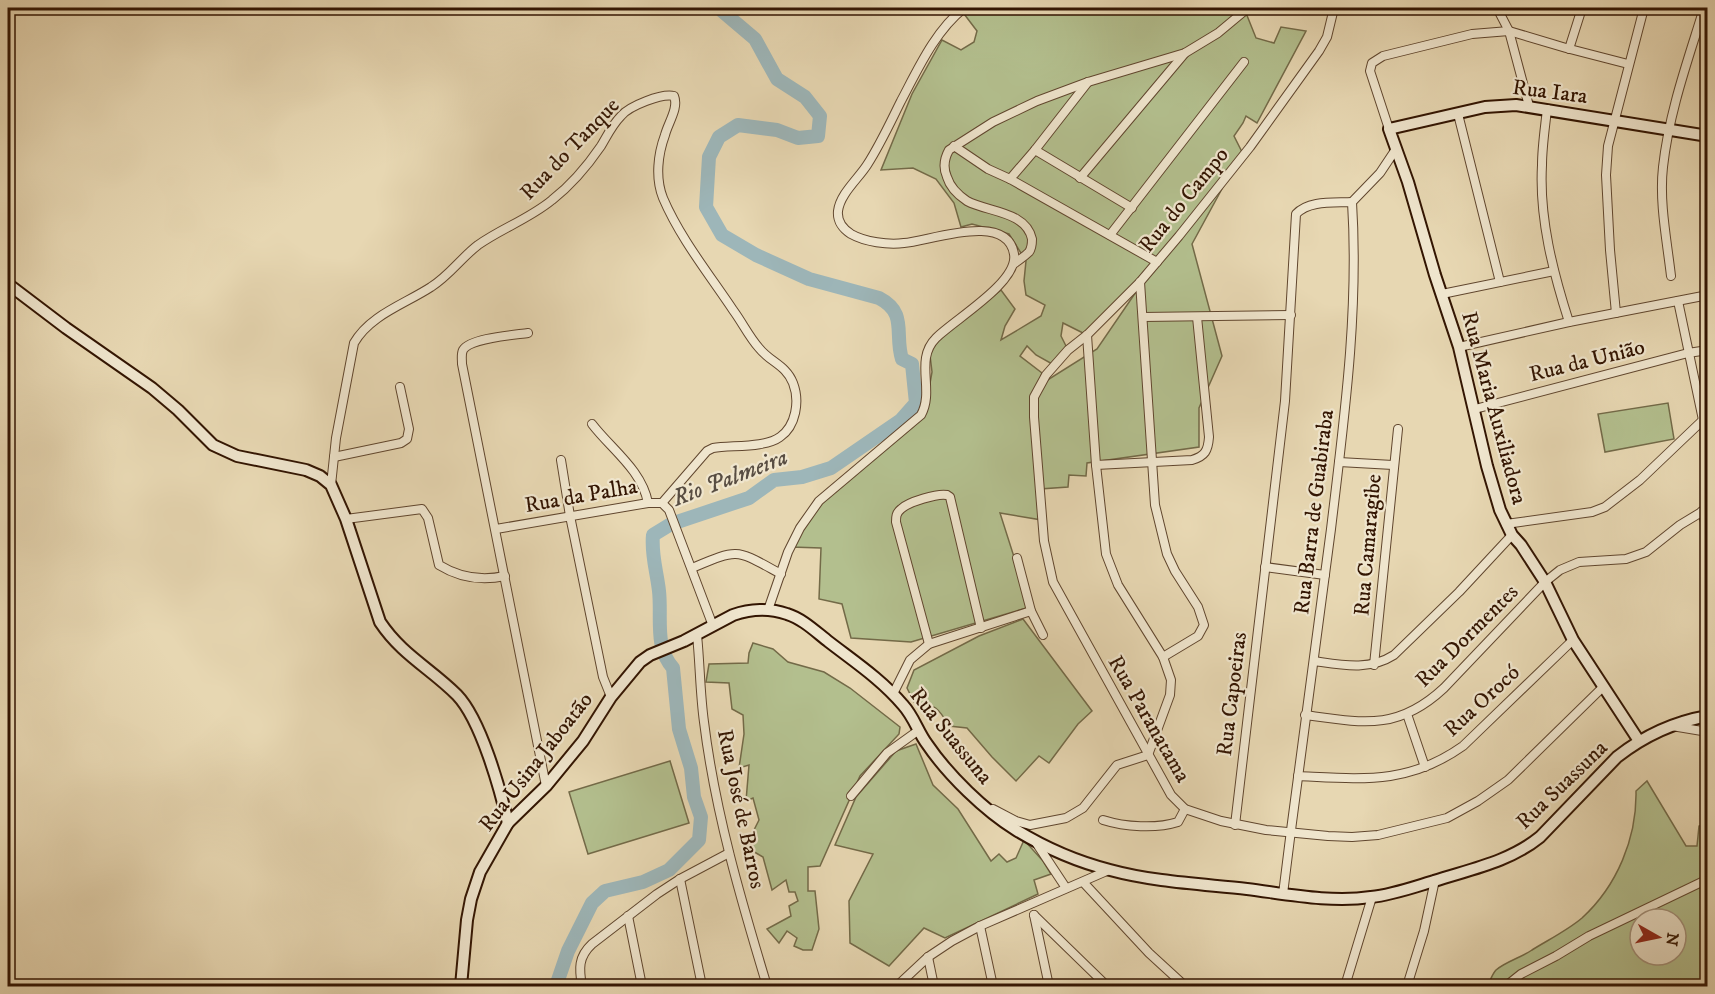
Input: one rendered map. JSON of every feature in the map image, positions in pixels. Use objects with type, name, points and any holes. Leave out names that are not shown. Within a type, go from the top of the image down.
[{"type":"street","points":[[964,8],[930,48],[874,154],[846,193],[838,211],[839,220],[842,226],[855,236],[866,240],[901,244],[963,232],[997,233],[1010,244],[1014,252],[1015,263]]},
{"type":"street","points":[[768,610],[788,552],[800,528],[819,501],[921,415],[926,406],[924,358],[934,339],[993,291],[1015,263],[1031,249],[1029,230],[1022,222],[966,200],[949,184],[945,171],[945,158],[954,146],[993,122],[1037,101],[1088,82],[1185,53],[1218,33],[1248,8]]},
{"type":"street","name":"Rua do Campo","points":[[1034,397],[1040,383],[1054,365],[1140,282],[1216,192],[1307,70],[1327,37],[1334,8]]},
{"type":"street","points":[[1497,8],[1509,31],[1529,106]]},
{"type":"street","points":[[1569,49],[1582,8]]},
{"type":"street","points":[[1616,313],[1606,175],[1608,146],[1644,8]]},
{"type":"street","points":[[1671,276],[1663,198],[1663,168],[1682,79],[1704,8]]},
{"type":"street","points":[[1389,129],[1370,71],[1376,59],[1473,34],[1509,31],[1628,64]]},
{"type":"street","points":[[1080,178],[1185,53]]},
{"type":"street","name":"Rua do Campo","points":[[1110,235],[1244,62]]},
{"type":"street","points":[[1010,179],[1088,82]]},
{"type":"street","name":"Rua do Tanque","points":[[331,485],[348,374],[354,343],[358,336],[381,316],[433,286],[477,246],[536,213],[555,198],[590,160],[622,114],[646,101],[671,95],[676,98],[675,107],[662,142],[659,165],[662,195],[693,251],[758,347],[787,370],[797,399],[790,426],[778,439],[759,444],[725,446],[707,451],[662,503]]},
{"type":"street","name":"Rua Iara","points":[[1389,129],[1504,105],[1529,106],[1707,136]]},
{"type":"street","points":[[1547,109],[1542,192],[1554,271],[1569,322]]},
{"type":"street","points":[[1458,114],[1500,282]]},
{"type":"street","name":"Rua Maria Auxiliadora","points":[[1389,129],[1408,182],[1459,347],[1487,466],[1500,510],[1512,535],[1521,544],[1545,582],[1573,640],[1639,741]]},
{"type":"street","points":[[954,146],[988,169],[1157,261]]},
{"type":"street","points":[[1352,202],[1380,173],[1396,149]]},
{"type":"street","points":[[1035,150],[1132,208]]},
{"type":"street","name":"Rua Capoeiras","points":[[1235,825],[1285,401],[1296,214],[1301,208],[1325,203],[1352,202]]},
{"type":"street","name":"Rua Barra de Guabiraba","points":[[1282,894],[1325,575],[1352,337],[1354,246],[1352,202]]},
{"type":"street","points":[[1442,294],[1554,271]]},
{"type":"street","points":[[1140,282],[1155,505],[1167,554],[1174,571],[1198,607],[1204,625],[1198,636],[1163,657]]},
{"type":"street","points":[[8,284],[152,388],[213,445],[237,456],[306,470],[320,476],[331,485],[346,519],[380,622],[389,637],[404,652],[457,695],[465,706],[482,740],[508,823]]},
{"type":"street","points":[[1459,347],[1569,322],[1707,295]]},
{"type":"street","points":[[1506,524],[1592,512],[1605,507],[1641,480],[1705,420],[1678,301]]},
{"type":"street","points":[[1143,317],[1291,315]]},
{"type":"street","points":[[1096,465],[1192,460],[1206,453],[1209,437],[1197,317]]},
{"type":"street","points":[[528,333],[469,344],[462,354],[462,364],[546,786]]},
{"type":"street","points":[[976,799],[1020,823],[1030,825],[1066,818],[1080,811],[1117,765],[1148,755],[1170,696],[1171,680],[1163,657],[1118,585],[1110,566],[1103,537],[1087,335]]},
{"type":"street","name":"Rua da União","points":[[1475,409],[1707,350]]},
{"type":"street","points":[[334,457],[401,443],[407,439],[410,429],[400,387]]},
{"type":"street","points":[[1698,393],[1707,391]]},
{"type":"street","name":"Rua Paranatama","points":[[1034,397],[1044,541],[1053,582],[1167,789],[1178,804],[1185,809],[1235,825],[1328,836],[1367,836],[1447,818],[1458,814],[1508,780],[1603,687]]},
{"type":"street","points":[[591,424],[640,478],[648,503]]},
{"type":"street","name":"Rua Camaragibe","points":[[1374,664],[1398,429]]},
{"type":"street","points":[[561,460],[570,516],[603,677],[611,697]]},
{"type":"street","points":[[1339,462],[1393,465]]},
{"type":"street","points":[[929,644],[896,516],[901,508],[907,505],[941,494],[950,498],[981,628]]},
{"type":"street","name":"Rua da Palha","points":[[496,529],[648,503],[662,503],[669,510],[673,525],[692,568]]},
{"type":"street","points":[[346,519],[422,509],[428,518],[439,565],[471,578],[490,579],[505,576]]},
{"type":"street","points":[[1705,510],[1707,533]]},
{"type":"street","name":"Rua Dormentes","points":[[1305,715],[1366,723],[1407,714],[1444,688],[1545,582],[1560,570],[1579,562],[1626,559],[1646,552],[1680,525],[1705,510]]},
{"type":"street","points":[[1314,661],[1352,666],[1383,662],[1394,655],[1459,592],[1512,535]]},
{"type":"street","points":[[713,626],[692,568],[733,553],[747,555],[781,574]]},
{"type":"street","points":[[1017,558],[1031,611],[1043,635]]},
{"type":"street","points":[[1265,567],[1325,575]]},
{"type":"street","name":"Rua Suassuna","points":[[667,649],[742,612],[768,610],[788,614],[803,622],[874,676],[904,705],[925,742],[976,799],[998,818],[1034,840],[1070,857],[1109,870],[1134,875],[1338,899],[1372,897],[1497,862],[1530,845],[1617,757],[1639,741],[1670,725],[1707,716]]},
{"type":"street","points":[[893,694],[910,660],[929,644],[1031,611]]},
{"type":"street","name":"Rua José de Barros","points":[[697,635],[704,721],[729,853],[767,987]]},
{"type":"street","name":"Rua Orocó","points":[[1298,776],[1371,779],[1402,775],[1447,758],[1463,746],[1573,640]]},
{"type":"street","name":"Rua Usina Jaboatão","points":[[461,987],[466,920],[471,899],[480,872],[508,823],[546,786],[583,741],[611,697],[639,662],[667,649]]},
{"type":"street","points":[[1407,714],[1425,767]]},
{"type":"street","points":[[1670,725],[1707,732]]},
{"type":"street","points":[[851,796],[887,753],[920,730]]},
{"type":"street","points":[[1103,820],[1166,826],[1178,822],[1185,809]]},
{"type":"street","points":[[1034,840],[1066,888]]},
{"type":"street","points":[[582,987],[579,971],[583,953],[628,916],[680,879],[729,853]]},
{"type":"street","points":[[897,987],[928,957],[952,941],[980,926],[1109,870]]},
{"type":"street","points":[[680,879],[702,987]]},
{"type":"street","points":[[1506,987],[1521,974],[1579,941],[1707,879]]},
{"type":"street","points":[[1407,987],[1424,931],[1435,880]]},
{"type":"street","points":[[1083,882],[1110,913],[1185,987]]},
{"type":"street","points":[[1345,987],[1372,897]]},
{"type":"street","points":[[1030,904],[1049,987]]},
{"type":"street","points":[[1034,915],[1107,987]]},
{"type":"street","points":[[628,916],[642,987]]},
{"type":"street","points":[[980,926],[993,987]]},
{"type":"street","points":[[928,957],[934,987]]},
{"type":"green space","points":[[964,8],[1244,8],[1256,38],[1274,43],[1281,27],[1306,31],[1257,123],[1246,116],[1234,136],[1242,152],[1192,244],[1222,356],[1199,408],[1199,447],[1087,463],[1086,476],[1069,475],[1068,487],[1040,489],[1042,520],[1000,513],[1030,607],[911,642],[851,638],[842,604],[819,599],[821,548],[791,547],[817,504],[926,406],[932,372],[929,347],[1001,290],[1015,309],[1005,326],[1001,340],[1041,316],[1045,305],[1026,295],[1024,281],[1026,261],[1009,234],[972,224],[961,227],[954,203],[936,179],[913,168],[881,170],[912,94],[942,40],[961,50],[974,42],[977,31],[961,10]],"holes":[[[1151,270],[1097,349],[1038,386],[1042,373],[1020,356],[1027,346],[1036,355],[1054,365],[1068,350],[1061,336],[1063,323],[1087,335]]]},
{"type":"green space","points":[[1668,403],[1674,439],[1605,452],[1598,414]]},
{"type":"green space","points":[[1023,619],[1092,711],[1078,724],[1049,763],[1039,756],[1016,781],[967,728],[949,726],[936,708],[914,702],[907,688],[914,670],[979,636]]},
{"type":"green space","points":[[753,643],[773,649],[788,662],[824,672],[850,688],[900,727],[899,734],[860,776],[820,866],[808,867],[808,891],[815,891],[819,929],[812,950],[803,950],[794,946],[797,938],[787,931],[779,943],[767,929],[791,916],[789,906],[798,901],[795,892],[789,892],[786,880],[772,890],[763,857],[751,850],[751,836],[759,820],[753,798],[746,801],[749,765],[739,768],[744,734],[743,715],[732,709],[729,683],[706,682],[709,664],[748,663]]},
{"type":"green space","points":[[916,744],[933,785],[958,809],[991,861],[999,854],[1007,862],[1016,858],[1024,840],[1043,861],[1051,874],[1034,880],[1038,894],[945,938],[924,928],[889,966],[850,943],[849,901],[873,854],[835,845],[856,797],[896,751]]},
{"type":"green space","points":[[670,761],[689,823],[588,854],[569,792]]},
{"type":"green space","points":[[1647,781],[1686,846],[1697,846],[1699,826],[1707,824],[1707,986],[1487,986],[1496,970],[1564,931],[1582,918],[1594,905],[1615,876],[1622,860],[1629,843],[1636,791]]},
{"type":"waterway","name":"Rio Palmeira","points":[[556,986],[568,951],[592,903],[605,891],[643,882],[669,870],[699,840],[701,817],[694,797],[691,768],[679,729],[673,668],[667,660],[661,641],[653,535],[671,524],[749,498],[774,480],[802,477],[831,468],[901,420],[916,403],[912,364],[902,359],[897,317],[888,304],[879,298],[809,279],[756,255],[722,235],[706,207],[709,157],[719,137],[738,125],[777,130],[798,138],[818,136],[820,116],[805,97],[777,79],[755,39],[722,11],[722,8]]}]
